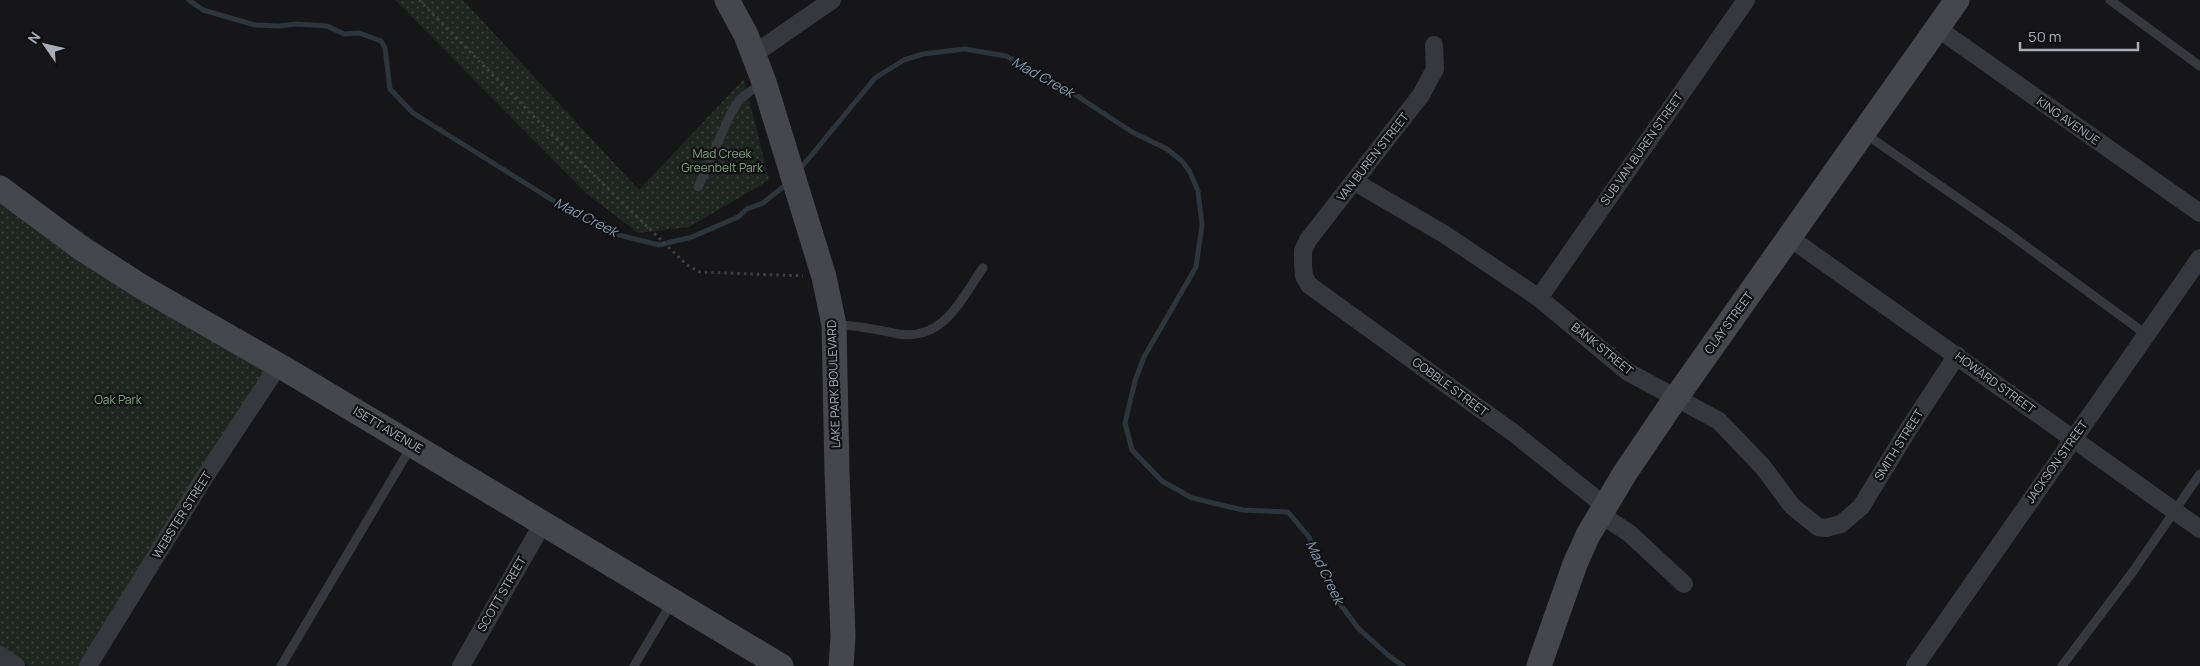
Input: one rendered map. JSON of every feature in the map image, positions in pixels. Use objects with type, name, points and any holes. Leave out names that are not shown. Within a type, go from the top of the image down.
[{"type":"street","name":"LAKE PARK BOULEVARD","points":[[727,0],[754,54],[764,82],[824,276],[834,325],[843,636],[841,666]]},
{"type":"street","points":[[754,54],[832,0]]},
{"type":"street","name":"SUB VAN BUREN STREET","points":[[1539,298],[1746,0]]},
{"type":"street","name":"CLAY STREET","points":[[1539,666],[1575,564],[1602,510],[1675,399],[1957,0]]},
{"type":"street","name":"KING AVENUE","points":[[1937,28],[2200,213]]},
{"type":"street","name":"VAN BUREN STREET","points":[[1302,265],[1303,251],[1308,240],[1355,182],[1431,79],[1435,69],[1434,46]]},
{"type":"street","name":"BANK STREET","points":[[1355,182],[1444,234],[1539,298],[1628,372],[1719,421],[1763,467],[1792,506],[1818,527],[1833,526]]},
{"type":"street","name":"ISETT AVENUE","points":[[0,188],[81,248],[126,277],[543,523],[672,601],[765,662]]},
{"type":"street","name":"HOWARD STREET","points":[[1790,238],[2200,529]]},
{"type":"street","name":"JACKSON STREET","points":[[1915,666],[2200,258]]},
{"type":"street","name":"GOBBLE STREET","points":[[1302,265],[1304,276],[1309,285],[1515,434],[1629,533],[1684,584]]},
{"type":"street","name":"SMITH STREET","points":[[1833,526],[1847,520],[1860,507],[1957,355]]},
{"type":"street","name":"WEBSTER STREET","points":[[88,666],[204,478],[278,366]]},
{"type":"street","name":"SCOTT STREET","points":[[461,666],[543,523]]},
{"type":"street","points":[[0,655],[16,666]]},
{"type":"lane","points":[[2110,0],[2200,66]]},
{"type":"lane","points":[[698,187],[730,116],[745,94],[764,82]]},
{"type":"lane","points":[[1863,132],[2004,230],[2147,336]]},
{"type":"lane","points":[[834,325],[867,326],[900,334],[930,331],[945,321],[983,268]]},
{"type":"lane","points":[[281,666],[412,445]]},
{"type":"lane","points":[[2062,666],[2134,570],[2200,474]]},
{"type":"lane","points":[[634,666],[672,601]]},
{"type":"path","points":[[418,0],[687,265],[700,272],[824,276]]},
{"type":"green space","name":"Mad Creek Greenbelt Park","points":[[395,0],[463,0],[639,190],[744,79],[769,180],[689,227],[638,233],[587,194]]},
{"type":"green space","name":"Oak Park","points":[[0,176],[278,366],[94,666],[28,666],[0,647]]},
{"type":"waterway","name":"Mad Creek","points":[[189,0],[203,10],[255,25],[279,26],[296,24],[327,26],[344,34],[359,33],[381,41],[385,48],[390,89],[413,113],[581,218],[615,234],[659,245],[692,237],[738,217],[747,209],[763,203],[788,183]]},
{"type":"waterway","name":"Mad Creek","points":[[800,169],[875,78],[904,60],[923,54],[965,49],[1006,56],[1065,88],[1132,132],[1167,149],[1182,161],[1190,172],[1198,191],[1202,225],[1196,267],[1144,357],[1135,381],[1125,423],[1132,450],[1162,481],[1192,498],[1243,510],[1288,512],[1309,537],[1338,601],[1358,628],[1403,666]]}]
